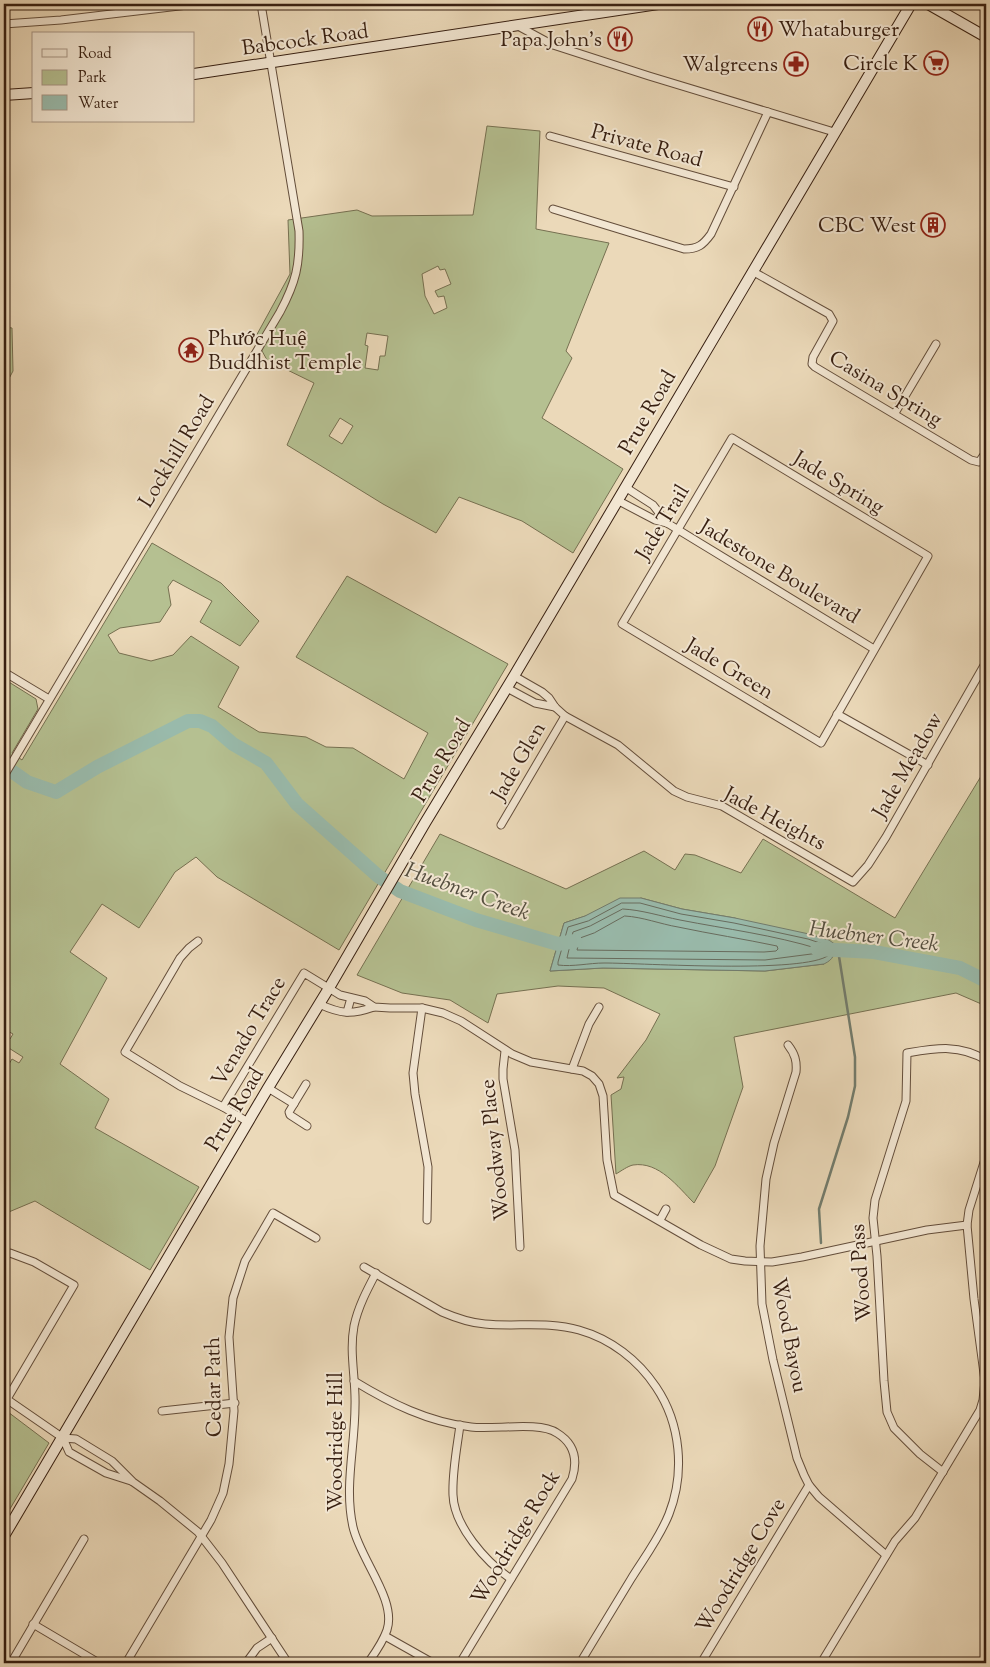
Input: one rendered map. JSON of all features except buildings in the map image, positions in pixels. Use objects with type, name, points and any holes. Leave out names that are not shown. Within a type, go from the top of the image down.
[{"type":"main road","name":"Babcock Road","points":[[195,74],[658,4]]},
{"type":"main road","name":"Prue Road","points":[[4,1536],[911,4]]},
{"type":"main road","points":[[928,4],[986,37]]},
{"type":"main road","points":[[4,95],[32,92]]},
{"type":"street","points":[[4,24],[61,20],[196,4]]},
{"type":"street","name":"Lockhill Road","points":[[4,776],[280,312],[294,282],[299,263],[299,231],[270,63],[262,4]]},
{"type":"street","points":[[517,25],[554,45],[834,132]]},
{"type":"street","points":[[553,209],[684,249],[696,249],[702,246],[711,234],[768,112]]},
{"type":"street","name":"Private Road","points":[[550,136],[734,187]]},
{"type":"street","name":"Casina Spring","points":[[752,271],[829,314],[834,320],[812,357],[812,364],[971,460],[979,462],[986,452]]},
{"type":"street","points":[[895,413],[936,344]]},
{"type":"street","name":"Jade Trail","points":[[622,624],[732,438]]},
{"type":"street","name":"Jade Spring","points":[[732,438],[928,556],[874,649]]},
{"type":"street","name":"Jadestone Boulevard","points":[[625,487],[659,511],[667,523]]},
{"type":"street","name":"Jadestone Boulevard","points":[[617,500],[654,520],[667,523],[678,529],[874,649]]},
{"type":"street","points":[[641,513],[648,502]]},
{"type":"street","name":"Jade Green","points":[[622,624],[820,743],[837,714]]},
{"type":"street","points":[[874,649],[837,714],[928,765]]},
{"type":"street","name":"Jade Meadow","points":[[853,882],[868,865],[886,837],[986,662]]},
{"type":"street","points":[[4,672],[49,699]]},
{"type":"street","name":"Jade Heights","points":[[514,676],[549,698],[565,716],[618,745],[674,791],[687,797],[722,806],[853,882]]},
{"type":"street","name":"Jade Heights","points":[[507,688],[543,706],[555,707]]},
{"type":"street","points":[[529,700],[537,689]]},
{"type":"street","name":"Jade Glen","points":[[501,825],[565,716]]},
{"type":"street","points":[[198,941],[180,958],[125,1052],[180,1086],[224,1107],[248,1122]]},
{"type":"street","name":"Venado Trace","points":[[224,1107],[304,973],[329,988]]},
{"type":"street","points":[[329,988],[340,995],[365,1001],[374,1007]]},
{"type":"street","points":[[347,1012],[351,998]]},
{"type":"street","points":[[319,1004],[331,1010],[352,1013],[374,1007],[422,1008],[444,1013],[461,1021],[506,1050],[531,1062],[583,1071],[592,1076],[599,1084],[603,1096],[607,1160],[614,1195],[660,1220],[701,1246],[731,1258],[760,1262],[802,1258],[944,1227],[967,1225]]},
{"type":"street","points":[[572,1069],[589,1024],[599,1007]]},
{"type":"street","points":[[422,1008],[413,1073],[428,1167],[427,1220]]},
{"type":"street","name":"Wood Bayou","points":[[788,1045],[794,1052],[797,1062],[796,1072],[774,1144],[766,1179],[760,1246],[762,1304],[773,1360],[797,1458],[809,1485],[819,1497],[886,1555]]},
{"type":"street","name":"Wood Pass","points":[[944,1472],[920,1454],[899,1434],[894,1428],[887,1412],[873,1218],[875,1200],[906,1101],[907,1053],[955,1048],[973,1053],[986,1060]]},
{"type":"street","name":"Woodway Place","points":[[506,1050],[503,1079],[515,1150],[520,1247]]},
{"type":"street","points":[[306,1084],[290,1115],[307,1126]]},
{"type":"street","points":[[268,1088],[294,1104]]},
{"type":"street","points":[[821,1663],[895,1541],[915,1518],[944,1472],[980,1410],[985,1387],[967,1225],[969,1210],[986,1156]]},
{"type":"street","points":[[660,1220],[666,1209]]},
{"type":"street","name":"Cedar Path","points":[[126,1663],[218,1506],[227,1478],[235,1403],[229,1337],[234,1298],[245,1262],[273,1213],[316,1238]]},
{"type":"street","points":[[10,1253],[34,1262],[74,1285],[5,1398],[62,1438],[69,1452],[106,1473],[133,1482]]},
{"type":"street","points":[[364,1267],[442,1312],[469,1322],[499,1325],[550,1325],[592,1334],[618,1348],[640,1367],[654,1384],[665,1402],[675,1430],[679,1458],[673,1502],[659,1535],[580,1663]]},
{"type":"street","name":"Woodridge Hill","points":[[368,1663],[388,1628],[389,1614],[386,1600],[359,1547],[353,1528],[350,1506],[350,1474],[356,1404],[352,1352],[355,1324],[363,1298],[376,1273]]},
{"type":"street","name":"Woodridge Rock","points":[[354,1381],[398,1406],[421,1416],[471,1427],[546,1427],[558,1433],[566,1440],[574,1452],[576,1467],[572,1479],[460,1663]]},
{"type":"street","points":[[162,1411],[235,1403]]},
{"type":"street","points":[[460,1425],[453,1496],[456,1511],[464,1528],[483,1556],[511,1579]]},
{"type":"street","points":[[62,1438],[76,1439],[112,1461],[133,1482],[179,1515],[201,1536],[222,1562],[288,1663]]},
{"type":"street","name":"Woodridge Cove","points":[[701,1663],[809,1485]]},
{"type":"street","points":[[10,1663],[84,1539]]},
{"type":"street","points":[[33,1624],[99,1663]]},
{"type":"street","points":[[384,1636],[432,1663]]},
{"type":"street","points":[[246,1663],[257,1648],[272,1638]]},
{"type":"green space","points":[[487,126],[540,131],[536,229],[609,243],[566,351],[572,358],[542,418],[623,469],[573,553],[522,521],[459,497],[436,533],[383,504],[287,445],[314,383],[267,360],[255,338],[290,274],[288,220],[357,210],[372,216],[473,215]],"holes":[[[438,266],[440,270],[445,269],[451,284],[435,291],[438,297],[444,296],[447,308],[434,314],[425,296],[422,274]],[[367,333],[388,336],[385,356],[380,356],[378,370],[365,368],[368,346],[365,345]],[[340,418],[353,426],[342,444],[329,436]]]},
{"type":"green space","points":[[4,327],[12,328],[13,371],[4,388]]},
{"type":"green space","points":[[4,504],[9,590],[4,609]]},
{"type":"green space","points":[[152,543],[221,583],[259,621],[240,646],[200,622],[212,601],[173,580],[168,587],[171,605],[160,622],[120,628],[108,635],[119,653],[151,661],[173,655],[191,636],[239,667],[218,707],[259,732],[306,737],[326,747],[353,748],[404,779],[428,733],[296,657],[347,576],[508,664],[339,950],[217,877],[196,857],[175,872],[139,928],[102,904],[70,952],[107,978],[60,1064],[109,1099],[95,1128],[199,1187],[150,1270],[35,1201],[4,1214],[4,1069],[12,1059],[19,1063],[23,1057],[4,1045],[4,1036],[10,1039],[13,1034],[6,1030],[4,1032],[4,679],[36,699],[38,709],[12,753],[22,760]]},
{"type":"green space","points":[[986,768],[986,1006],[956,993],[734,1037],[743,1087],[715,1166],[694,1203],[667,1176],[651,1167],[633,1165],[616,1174],[611,1095],[621,1089],[624,1077],[617,1078],[646,1040],[660,1014],[604,988],[558,986],[497,994],[488,1023],[450,1000],[402,993],[357,975],[440,834],[566,889],[644,851],[675,870],[685,854],[695,855],[741,873],[763,839],[895,918]],"holes":[[[641,898],[682,909],[735,918],[824,964],[765,971],[603,968],[550,971],[564,923]]]},
{"type":"green space","points":[[4,1409],[49,1443],[4,1519]]},
{"type":"water","points":[[620,898],[641,898],[682,909],[809,934],[829,940],[836,945],[835,951],[832,958],[824,964],[765,971],[603,968],[550,971],[564,923],[585,916]]},
{"type":"waterway","name":"Huebner Creek","points":[[13,772],[27,782],[56,792],[97,767],[188,721],[200,721],[212,726],[233,744],[266,763],[297,804],[378,876],[400,891],[476,920],[558,944],[575,941]]},
{"type":"waterway","name":"Huebner Creek","points":[[817,949],[874,952],[960,968],[986,981]]},
{"type":"waterway","points":[[821,1243],[819,1209],[848,1117],[855,1086],[855,1057],[838,950]]},
{"type":"place","name":"Whataburger","points":[[760,29]]},
{"type":"place","name":"Papa John's","points":[[620,39]]},
{"type":"place","name":"Circle K","points":[[936,63]]},
{"type":"place","name":"Walgreens","points":[[796,64]]},
{"type":"place","name":"CBC West","points":[[933,225]]},
{"type":"place","name":"Phước Huệ Buddhist Temple","points":[[191,350]]}]
